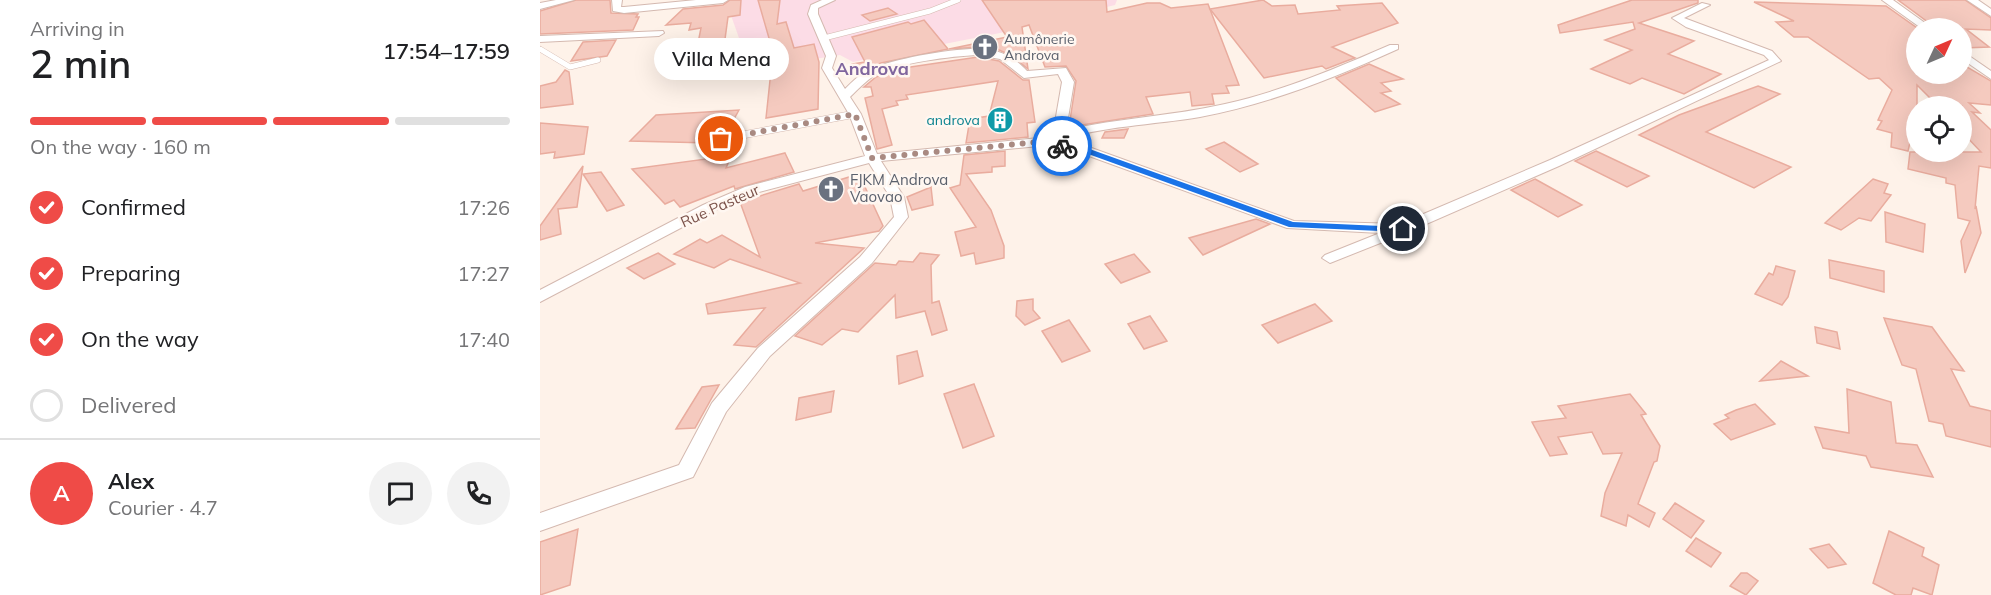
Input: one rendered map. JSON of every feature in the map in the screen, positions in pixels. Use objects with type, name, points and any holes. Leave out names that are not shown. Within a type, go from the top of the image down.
[{"type":"street","points":[[540,6],[569,0]]},
{"type":"street","points":[[617,0],[616,9],[624,10],[723,0]]},
{"type":"street","points":[[540,522],[686,471],[719,408],[764,352],[866,260],[901,217],[897,197],[872,158],[855,114],[827,68],[831,56],[811,4],[830,0]]},
{"type":"street","points":[[1887,0],[1912,18]]},
{"type":"street","points":[[1972,0],[1991,13]]},
{"type":"street","points":[[1330,258],[1403,229],[1614,137],[1776,61],[1768,53],[1689,25],[1677,18],[1705,5]]},
{"type":"street","points":[[540,39],[659,33]]},
{"type":"street","points":[[1039,142],[1059,135],[1252,102],[1310,84],[1394,47]]},
{"type":"street","points":[[844,97],[862,78],[880,69],[968,51],[992,53],[1016,63],[1024,75],[1062,70],[1068,82],[1059,135]]},
{"type":"street","points":[[1972,62],[1991,76]]},
{"type":"street","name":"Rue Pasteur","points":[[540,297],[750,190],[872,158],[1039,142],[1081,149],[1292,225],[1403,229]]},
{"type":"lane","points":[[824,38],[930,11],[958,0]]},
{"type":"lane","points":[[540,49],[551,53],[559,64],[570,68],[585,66],[598,60]]},
{"type":"lane","points":[[721,139],[855,114]]},
{"type":"shaded area","points":[[730,0],[1117,0],[1115,5],[1000,33],[853,62],[840,55],[750,69],[728,7]]},
{"type":"building","points":[[576,0],[610,0],[611,13],[638,14],[636,17],[639,17],[633,30],[540,34],[540,11]]},
{"type":"building","points":[[730,0],[741,0],[740,15],[728,17],[725,39],[698,43],[701,28],[689,30],[691,23],[666,25],[683,9],[723,5]]},
{"type":"building","points":[[758,0],[780,0],[777,24],[786,22],[794,48],[814,44],[819,62],[818,109],[766,118],[773,52]]},
{"type":"building","points":[[982,0],[1106,0],[1107,12],[1147,3],[1160,3],[1171,8],[1208,4],[1239,85],[1226,86],[1229,93],[1212,94],[1214,104],[1192,106],[1190,92],[1146,97],[1153,114],[1069,127],[1076,81],[1066,66],[1045,67],[1029,25],[1022,27],[1028,69],[1012,56],[997,49],[980,47],[949,49],[1007,37]]},
{"type":"building","points":[[1263,0],[1272,6],[1295,5],[1298,14],[1340,10],[1337,6],[1382,3],[1398,23],[1332,47],[1355,58],[1326,69],[1322,66],[1264,78],[1210,9]]},
{"type":"building","points":[[1632,0],[1698,0],[1698,3],[1639,23],[1694,41],[1668,54],[1721,74],[1684,94],[1642,78],[1630,84],[1591,69],[1632,50],[1605,40],[1635,29],[1633,22],[1560,33],[1558,25]]},
{"type":"building","points":[[1898,0],[1965,0],[1991,18],[1991,30],[1972,29],[1972,18],[1922,18]]},
{"type":"building","points":[[1754,2],[1886,6],[1906,20],[1906,84],[1972,84],[1972,70],[1991,81],[1991,105],[1972,103],[1972,96],[1928,96],[1917,85],[1917,96],[1906,96],[1906,151],[1891,147],[1892,133],[1877,129],[1882,121],[1878,120],[1892,90],[1879,78],[1869,79],[1808,37],[1794,37],[1776,22],[1794,21]]},
{"type":"building","points":[[888,8],[897,14],[870,21],[862,15]]},
{"type":"building","points":[[924,20],[948,49],[881,63],[856,75],[852,64],[865,62],[852,37]]},
{"type":"building","points":[[1972,34],[1989,47],[1972,48]]},
{"type":"building","points":[[616,40],[607,56],[571,61],[583,42]]},
{"type":"building","points":[[978,57],[999,61],[1023,80],[1029,80],[1035,122],[1027,123],[1028,137],[966,143],[970,119],[989,116],[998,81],[906,95],[908,99],[896,101],[898,105],[882,109],[892,145],[877,149],[865,98],[873,96],[871,87],[864,87],[876,77],[897,69]]},
{"type":"building","points":[[1369,64],[1403,79],[1381,83],[1391,91],[1381,93],[1400,104],[1375,112],[1336,78]]},
{"type":"building","points":[[565,70],[569,72],[573,104],[540,108],[540,86],[556,82]]},
{"type":"building","points":[[1758,86],[1780,94],[1706,132],[1791,167],[1754,188],[1639,135],[1679,115]]},
{"type":"building","points":[[1972,106],[1980,113],[1972,112]]},
{"type":"building","points":[[739,110],[729,128],[708,131],[710,143],[630,141],[656,115]]},
{"type":"building","points":[[1972,112],[1991,130],[1991,168],[1979,166],[1975,209],[1976,206],[1981,233],[1965,273],[1961,241],[1970,221],[1958,218],[1955,185],[1946,183],[1946,178],[1908,169],[1909,162],[1972,162],[1972,152],[1981,152],[1972,143]]},
{"type":"building","points":[[540,123],[588,127],[584,154],[554,158],[555,152],[540,154]]},
{"type":"building","points":[[1128,129],[1124,138],[1102,138],[1105,132]]},
{"type":"building","points":[[1224,142],[1258,164],[1240,172],[1206,149]]},
{"type":"building","points":[[1005,151],[1005,166],[992,167],[992,172],[966,174],[991,210],[1004,246],[1004,258],[976,264],[974,253],[961,256],[955,232],[976,227],[950,188],[960,185],[964,155]]},
{"type":"building","points":[[1596,151],[1649,176],[1627,187],[1575,161]]},
{"type":"building","points":[[785,153],[794,172],[735,189],[734,186],[680,207],[674,200],[665,204],[632,169],[713,158],[713,161],[730,159],[726,168]]},
{"type":"building","points":[[583,166],[577,207],[558,209],[561,234],[540,240],[540,226]]},
{"type":"building","points":[[601,172],[624,205],[607,211],[583,174]]},
{"type":"building","points":[[859,174],[883,226],[879,231],[815,243],[864,248],[756,347],[734,345],[765,308],[708,314],[706,304],[800,283],[730,259],[714,268],[674,254],[700,239],[707,243],[722,235],[760,257],[740,202],[799,184],[803,191]]},
{"type":"building","points":[[1535,179],[1582,205],[1558,217],[1511,190]]},
{"type":"building","points":[[1873,179],[1888,184],[1884,193],[1891,195],[1871,221],[1859,218],[1841,230],[1825,223]]},
{"type":"building","points":[[931,187],[933,205],[912,210],[907,197]]},
{"type":"building","points":[[1885,212],[1925,224],[1923,252],[1886,242]]},
{"type":"building","points":[[1256,219],[1270,224],[1203,255],[1189,238]]},
{"type":"building","points":[[658,253],[675,264],[644,279],[627,268]]},
{"type":"building","points":[[920,253],[939,255],[931,265],[932,303],[939,301],[947,330],[932,335],[925,311],[896,318],[895,295],[858,332],[842,329],[822,345],[795,336],[875,263],[896,265],[899,261],[913,262]]},
{"type":"building","points":[[1134,254],[1150,272],[1121,283],[1105,264]]},
{"type":"building","points":[[1829,260],[1884,271],[1884,292],[1830,278]]},
{"type":"building","points":[[1776,266],[1795,271],[1788,297],[1782,305],[1755,294],[1769,273],[1773,275]]},
{"type":"building","points":[[1033,299],[1033,310],[1040,318],[1025,325],[1016,316],[1017,301]]},
{"type":"building","points":[[1315,304],[1332,321],[1278,343],[1262,325]]},
{"type":"building","points":[[1150,316],[1167,341],[1144,349],[1128,324]]},
{"type":"building","points":[[1884,318],[1932,327],[1964,371],[1951,369],[1970,406],[1991,411],[1991,447],[1946,436],[1943,424],[1929,421],[1916,369],[1902,365]]},
{"type":"building","points":[[1069,320],[1090,351],[1062,362],[1042,331]]},
{"type":"building","points":[[1815,327],[1837,332],[1840,349],[1817,343]]},
{"type":"building","points":[[917,351],[923,376],[899,384],[897,356]]},
{"type":"building","points":[[1781,361],[1808,376],[1760,381]]},
{"type":"building","points":[[974,384],[994,436],[963,448],[944,394]]},
{"type":"building","points":[[719,385],[695,428],[676,429],[702,387]]},
{"type":"building","points":[[1847,389],[1891,402],[1896,443],[1917,445],[1933,477],[1871,467],[1866,456],[1823,448],[1815,427],[1849,433]]},
{"type":"building","points":[[834,391],[831,412],[796,420],[799,398]]},
{"type":"building","points":[[1630,394],[1646,414],[1641,415],[1660,446],[1657,461],[1654,462],[1638,504],[1655,513],[1649,527],[1628,515],[1626,526],[1601,516],[1605,493],[1622,453],[1603,454],[1592,432],[1558,437],[1567,454],[1550,456],[1532,422],[1566,418],[1558,406]]},
{"type":"building","points":[[1755,404],[1775,424],[1731,440],[1714,424],[1729,418],[1725,415]]},
{"type":"building","points":[[1675,503],[1704,521],[1691,538],[1663,519]]},
{"type":"building","points":[[578,529],[570,585],[540,595],[540,542]]},
{"type":"building","points":[[1889,531],[1924,548],[1922,556],[1939,565],[1932,595],[1913,588],[1911,595],[1896,595],[1873,583]]},
{"type":"building","points":[[1696,538],[1721,553],[1711,567],[1686,551]]},
{"type":"building","points":[[1829,544],[1846,564],[1828,568],[1810,549]]},
{"type":"building","points":[[1741,573],[1747,573],[1758,581],[1746,595],[1730,586]]},
{"type":"way so far","points":[[721,139],[855,114],[872,158],[1039,142],[1062,146]]},
{"type":"place","name":"Aumônerie Androva","points":[[985,47]]},
{"type":"place","name":"androva","points":[[1000,120]]},
{"type":"place","name":"Villa Mena","points":[[721,139]]},
{"type":"place","name":"FJKM Androva Vaovao","points":[[831,189]]},
{"type":"district","name":"Androva","points":[[872,69]]},
{"type":"route","points":[[1062,146],[1081,149],[1292,225],[1403,229]]}]
